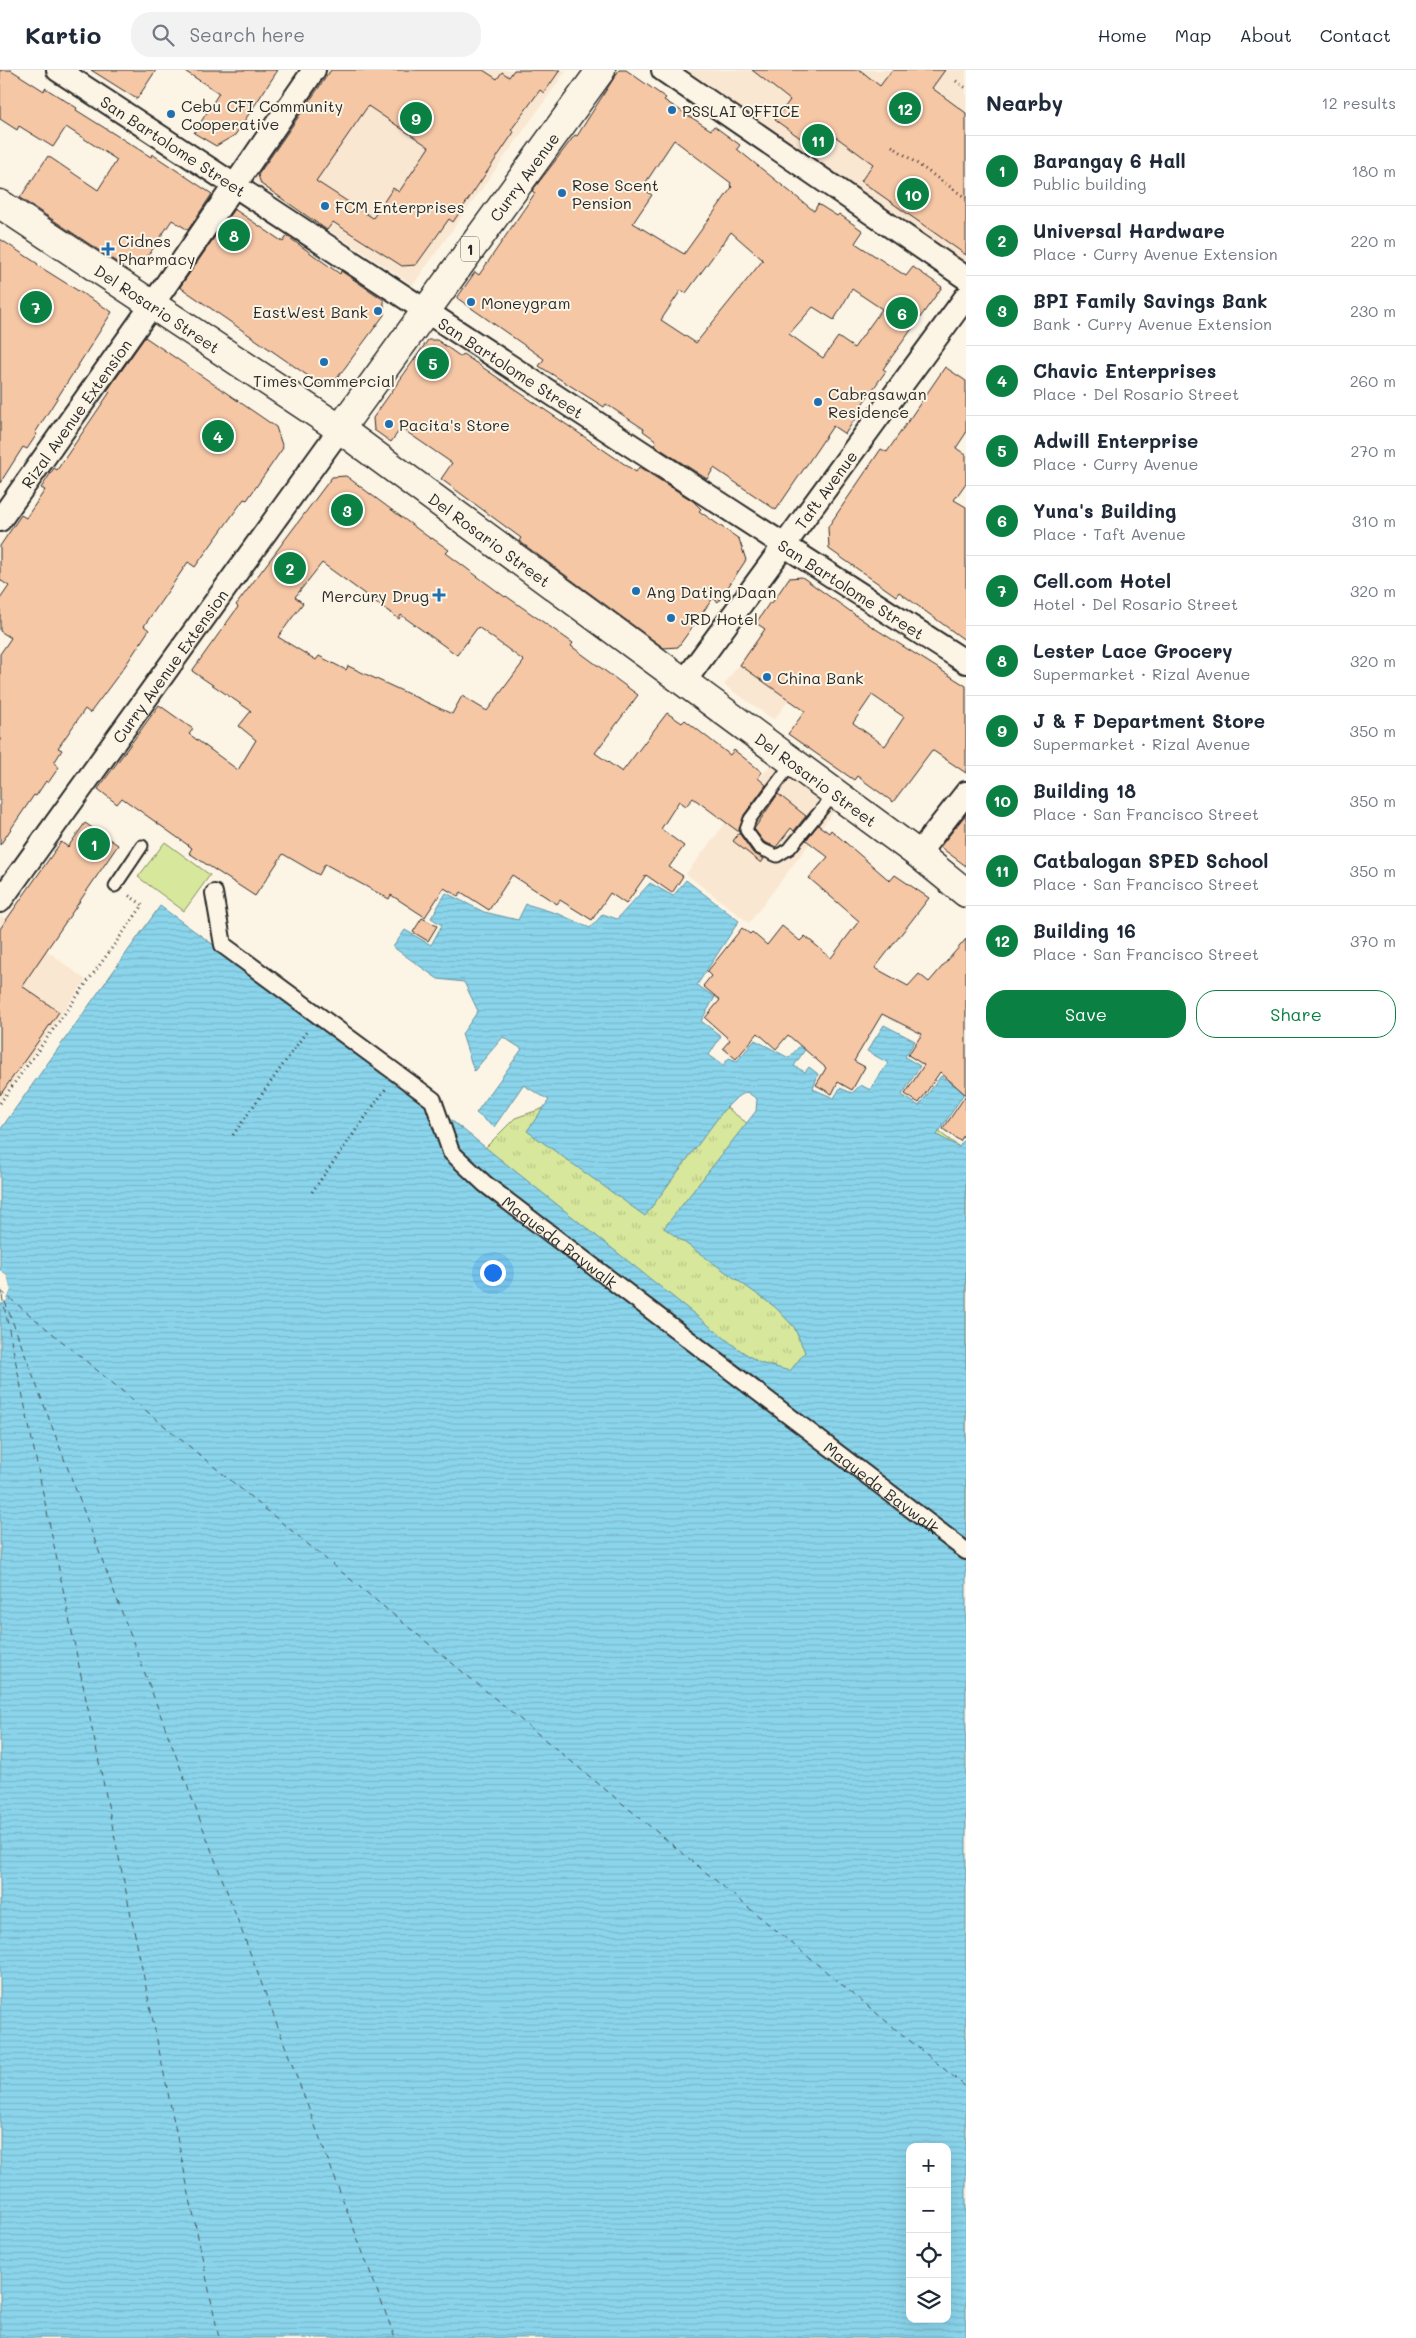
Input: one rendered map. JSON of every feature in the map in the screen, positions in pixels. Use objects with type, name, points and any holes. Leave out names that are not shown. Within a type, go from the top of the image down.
[{"type":"main road","name":"Curry Avenue","points":[[340,429],[601,70]]},
{"type":"main road","name":"Del Rosario Street","points":[[0,204],[340,429],[918,854],[966,893]]},
{"type":"street","name":"San Bartolome Street","points":[[58,70],[426,309],[784,546],[966,662]]},
{"type":"street","name":"Rizal Avenue Extension","points":[[0,520],[152,305],[314,70]]},
{"type":"street","points":[[663,70],[966,278]]},
{"type":"street","name":"Taft Avenue","points":[[684,682],[966,297]]},
{"type":"street","name":"Curry Avenue Extension","points":[[0,901],[340,429]]},
{"type":"street","points":[[918,854],[966,793]]},
{"type":"street","name":"Maqueda Baywalk","points":[[214,893],[223,945],[433,1100],[451,1152],[485,1184],[966,1550]]},
{"type":"lane","points":[[792,762],[750,819],[746,830],[759,848],[777,856],[790,848],[835,793]]},
{"type":"lane","points":[[115,886],[142,846]]},
{"type":"path","points":[[956,81],[966,88]]},
{"type":"path","points":[[892,146],[966,198]]},
{"type":"path","points":[[0,1103],[142,905],[115,886]]},
{"type":"path","points":[[233,1135],[312,1024]]},
{"type":"path","points":[[312,1192],[392,1080]]},
{"type":"shaded area","points":[[324,70],[567,70],[413,285],[249,178]]},
{"type":"shaded area","points":[[685,70],[966,70],[966,265],[820,163]]},
{"type":"shaded area","name":"China Bank","points":[[760,634],[810,670],[774,720],[724,685]]},
{"type":"shaded area","points":[[776,757],[839,805],[749,923],[686,874]]},
{"type":"shaded area","points":[[1,916],[86,980],[0,1100],[0,918]]},
{"type":"green space","points":[[165,842],[210,875],[184,911],[138,877]]},
{"type":"green space","points":[[676,1069],[832,1188],[894,1098],[966,1152],[966,1536],[473,1160],[515,1118],[626,1080]]},
{"type":"water","points":[[686,880],[739,921],[697,985],[715,997],[701,1021],[721,1036],[709,1055],[723,1065],[729,1058],[737,1061],[755,1040],[789,1058],[812,1032],[816,1033],[794,1066],[805,1072],[809,1067],[818,1074],[813,1089],[834,1098],[840,1088],[852,1093],[861,1085],[870,1090],[888,1063],[867,1051],[884,1025],[915,1041],[905,1057],[920,1066],[902,1095],[919,1106],[941,1076],[965,1092],[937,1135],[959,1147],[966,1137],[966,2338],[0,2338],[0,1304],[6,1302],[11,1290],[7,1275],[0,1270],[0,1130],[160,906],[416,1092],[737,1348],[760,1363],[790,1371],[805,1352],[794,1327],[775,1307],[664,1228],[756,1111],[757,1099],[747,1092],[737,1097],[723,1111],[645,1216],[527,1131],[549,1100],[523,1085],[494,1127],[476,1113],[522,1049],[503,1037],[474,1071],[462,1034],[478,1011],[464,982],[438,979],[393,947],[405,930],[431,945],[442,925],[431,918],[446,893],[484,912],[518,920],[526,904],[559,914],[590,928],[603,914],[617,919],[650,883],[673,896]]},
{"type":"pier","points":[[0,1270],[7,1275],[11,1290],[6,1302],[0,1304],[9,1289]]},
{"type":"building","points":[[0,70],[11,70],[44,91],[45,88],[77,108],[76,110],[151,157],[152,154],[212,194],[188,230],[172,220],[146,259],[121,265],[20,198],[48,156],[98,190],[117,160],[66,127],[53,147],[19,126],[17,130],[0,119]]},
{"type":"building","points":[[91,70],[156,70],[137,99]]},
{"type":"building","points":[[183,70],[278,70],[235,135],[216,146],[194,133],[219,93]]},
{"type":"building","points":[[331,70],[483,70],[497,79],[502,72],[509,77],[514,70],[560,70],[544,93],[540,90],[511,130],[514,132],[453,222],[449,219],[416,265],[402,266],[333,222],[327,230],[261,184],[258,175]],"holes":[[[368,106],[429,147],[399,192],[393,188],[373,218],[316,181]]]},
{"type":"building","points":[[619,70],[626,70],[666,98],[664,100],[711,130],[714,126],[740,145],[737,149],[814,211],[818,204],[837,216],[839,214],[863,231],[855,243],[906,276],[913,267],[942,287],[883,369],[886,371],[855,414],[857,416],[845,434],[833,426],[776,510],[714,468],[707,479],[654,445],[657,441],[643,431],[644,429],[606,404],[604,407],[539,366],[544,359],[457,298],[475,272],[479,275],[535,193],[532,191],[575,135],[577,136]],"holes":[[[674,140],[731,183],[732,187],[684,254],[633,223],[652,195],[642,188]],[[731,232],[763,260],[696,343],[661,320],[681,290],[686,293]],[[852,289],[882,309],[854,348],[838,337],[823,358],[789,334],[813,307],[834,320]]]},
{"type":"building","points":[[752,70],[860,70],[880,86],[892,70],[945,70],[932,88],[966,113],[966,255],[861,181],[873,164],[836,137],[823,154],[775,120],[790,100]]},
{"type":"building","points":[[234,209],[283,242],[287,236],[340,274],[341,271],[384,300],[384,315],[335,381],[324,387],[180,287]]},
{"type":"building","points":[[0,239],[37,265],[112,312],[35,433],[37,434],[27,449],[23,447],[0,483]]},
{"type":"building","points":[[145,337],[276,427],[283,448],[247,500],[244,499],[195,567],[188,562],[144,626],[149,630],[125,666],[90,713],[85,709],[58,748],[62,750],[54,763],[59,767],[48,783],[46,781],[36,796],[34,795],[0,845],[0,654],[11,638],[0,631],[0,599],[9,586],[0,580],[0,546],[21,515],[26,518],[45,490],[41,488],[54,468],[57,470],[110,392],[107,391]]},
{"type":"building","points":[[428,340],[437,340],[461,357],[463,354],[636,472],[639,467],[693,501],[701,509],[699,511],[739,539],[746,560],[718,602],[713,598],[678,647],[664,648],[519,541],[521,538],[441,479],[452,463],[401,428],[391,442],[374,430],[373,418]]},
{"type":"building","points":[[945,367],[966,381],[966,433],[956,448],[966,455],[966,483],[954,500],[966,507],[966,641],[899,592],[896,596],[829,549],[828,527],[881,449],[887,452]]},
{"type":"building","points":[[346,476],[431,539],[449,550],[446,553],[505,597],[573,643],[571,646],[638,695],[595,753],[622,772],[667,713],[682,723],[685,720],[730,755],[734,750],[762,772],[758,778],[766,785],[744,815],[739,832],[693,798],[686,806],[679,801],[661,829],[684,846],[669,867],[683,876],[672,893],[646,875],[626,904],[610,893],[592,920],[560,900],[557,904],[512,875],[489,910],[461,892],[458,896],[444,888],[425,917],[391,895],[389,899],[325,864],[319,875],[283,854],[255,896],[189,853],[192,848],[122,798],[117,804],[98,789],[159,705],[193,729],[189,734],[238,770],[256,740],[239,726],[251,711],[192,671],[238,607],[236,605],[332,477]],"holes":[[[322,563],[399,619],[401,615],[457,655],[478,627],[524,661],[487,711],[462,696],[452,714],[348,666],[346,670],[319,656],[316,660],[278,637],[303,603],[295,597]]]},
{"type":"building","points":[[802,577],[871,626],[966,686],[966,773],[932,750],[893,802],[857,776],[854,780],[788,734],[805,711],[740,665],[765,629],[756,623],[789,578]],"holes":[[[872,695],[904,717],[885,746],[853,723]]]},
{"type":"building","points":[[778,794],[806,816],[794,831],[791,828],[776,847],[764,842],[754,829]]},
{"type":"building","points":[[966,814],[966,866],[940,847]]},
{"type":"building","points":[[85,823],[118,845],[22,986],[59,1012],[0,1095],[0,929],[61,842],[68,847]]},
{"type":"building","points":[[818,825],[829,833],[831,830],[890,881],[895,875],[929,898],[875,968],[908,986],[919,974],[929,982],[966,939],[966,1095],[940,1072],[919,1103],[905,1094],[924,1065],[908,1055],[922,1034],[882,1014],[854,1061],[865,1067],[852,1090],[838,1082],[832,1094],[816,1085],[826,1068],[788,1035],[776,1049],[758,1033],[736,1059],[723,1048],[730,1040],[705,1018],[720,1000],[703,986],[711,976],[707,972],[742,928],[750,934],[752,932],[767,945],[782,926],[800,941],[805,936],[831,958],[859,921],[809,878],[828,857],[806,840]]},
{"type":"building","points":[[739,833],[753,853],[764,859],[761,863],[733,841]]},
{"type":"building","points":[[422,918],[437,926],[428,941],[413,932]]},
{"type":"building","points":[[966,1095],[966,1132],[960,1141],[943,1129]]},
{"type":"ferry route","points":[[1,1291],[966,2087]]},
{"type":"ferry route","points":[[1,1291],[395,2338]]},
{"type":"ferry route","points":[[2,1296],[219,2338]]},
{"type":"place","name":"Building 16","points":[[905,108]]},
{"type":"place","name":"PSSLAI OFFICE","points":[[672,110]]},
{"type":"place","name":"Cebu CFI Community Cooperative","points":[[171,114]]},
{"type":"place","name":"J & F Department Store","points":[[416,118]]},
{"type":"place","name":"Catbalogan SPED School","points":[[818,140]]},
{"type":"place","name":"Rose Scent Pension","points":[[562,193]]},
{"type":"place","name":"Building 18","points":[[913,194]]},
{"type":"place","name":"FCM Enterprises","points":[[325,206]]},
{"type":"place","name":"Lester Lace Grocery","points":[[234,235]]},
{"type":"place","name":"Cidnes Pharmacy","points":[[108,249]]},
{"type":"place","name":"Moneygram","points":[[471,302]]},
{"type":"place","name":"Cell.com Hotel","points":[[36,307]]},
{"type":"place","name":"EastWest Bank","points":[[378,311]]},
{"type":"place","name":"Yuna's Building","points":[[902,313]]},
{"type":"place","name":"Times Commercial","points":[[324,362]]},
{"type":"place","name":"Adwill Enterprise","points":[[433,363]]},
{"type":"place","name":"Cabrasawan Residence","points":[[818,402]]},
{"type":"place","name":"Pacita's Store","points":[[389,424]]},
{"type":"place","name":"Chavic Enterprises","points":[[218,436]]},
{"type":"place","name":"BPI Family Savings Bank","points":[[347,510]]},
{"type":"place","name":"Universal Hardware","points":[[290,568]]},
{"type":"place","name":"Ang Dating Daan","points":[[636,591]]},
{"type":"place","name":"Mercury Drug","points":[[439,595]]},
{"type":"place","name":"JRD Hotel","points":[[671,618]]},
{"type":"place","name":"China Bank","points":[[767,677]]},
{"type":"place","name":"Barangay 6 Hall","points":[[94,844]]}]
